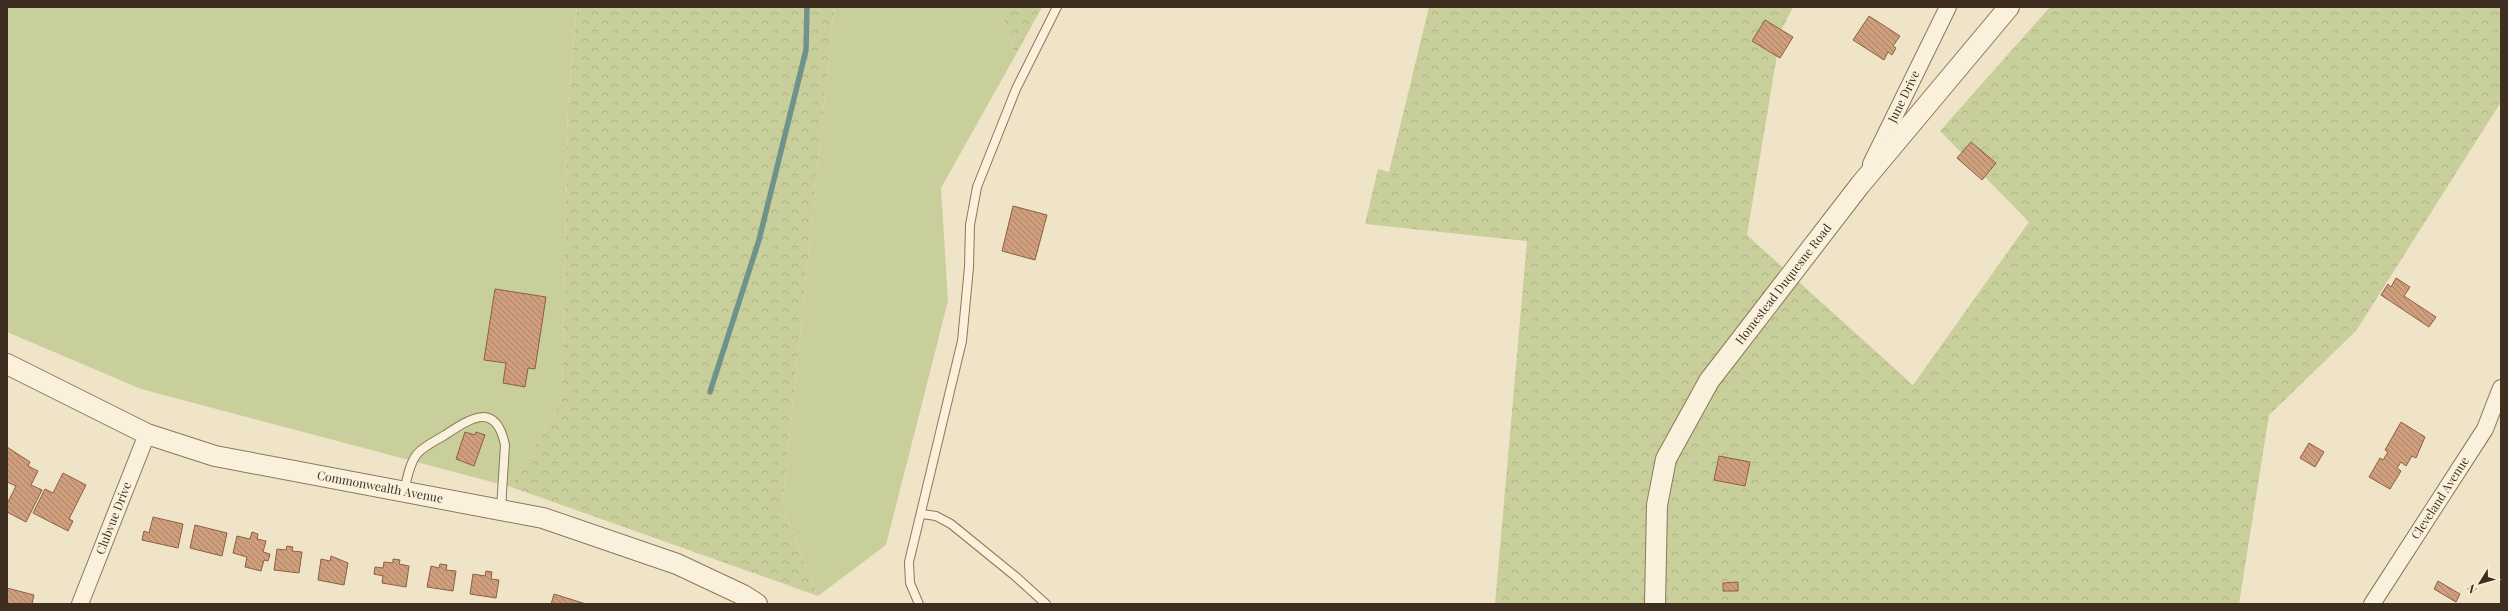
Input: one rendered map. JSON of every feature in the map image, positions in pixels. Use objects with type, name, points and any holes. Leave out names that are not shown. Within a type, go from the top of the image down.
[{"type":"street","name":"June Drive","points":[[1860,185],[1948,7]]},
{"type":"street","name":"Homestead Duquesne Road","points":[[1655,604],[1657,506],[1666,459],[1709,381],[1860,185],[2009,7]]},
{"type":"street","name":"Commonwealth Avenue","points":[[7,364],[147,434],[215,456],[543,518],[677,564],[743,595],[757,604]]},
{"type":"street","name":"Cleveland Avenue","points":[[2372,604],[2485,429],[2501,388]]},
{"type":"street","name":"Clubvue Drive","points":[[80,604],[147,434]]},
{"type":"lane","points":[[918,604],[910,583],[909,562],[922,514],[934,451],[962,341],[969,267],[970,224],[977,187],[1016,89],[1057,7]]},
{"type":"lane","points":[[404,492],[410,468],[417,454],[469,419],[484,416],[494,420],[503,435],[505,446],[501,510]]},
{"type":"lane","points":[[922,514],[936,516],[951,524],[1015,576],[1046,604]]},
{"type":"green space","points":[[7,7],[577,7],[568,104],[562,400],[511,487],[141,389],[7,332]]},
{"type":"green space","points":[[577,7],[834,7],[782,507],[818,596],[511,487],[562,400],[568,104]]},
{"type":"green space","points":[[834,7],[999,7],[1015,56],[941,188],[948,301],[886,545],[818,596],[782,507]]},
{"type":"green space","points":[[999,7],[1042,7],[1015,56]]},
{"type":"green space","points":[[1429,7],[1793,7],[1781,31],[1747,235],[1913,385],[2029,222],[1940,131],[2050,7],[2501,7],[2501,102],[2356,331],[2269,415],[2239,604],[1495,604],[1527,241],[1365,224],[1378,169],[1389,172]]},
{"type":"building","points":[[1869,16],[1900,36],[1893,46],[1896,48],[1892,55],[1888,52],[1884,60],[1853,40]]},
{"type":"building","points":[[1765,20],[1793,37],[1780,58],[1752,41]]},
{"type":"building","points":[[1971,142],[1996,163],[1982,180],[1957,158]]},
{"type":"building","points":[[1013,206],[1047,215],[1035,260],[1002,251]]},
{"type":"building","points":[[2396,278],[2410,287],[2404,296],[2436,317],[2429,327],[2381,295],[2388,284],[2391,287]]},
{"type":"building","points":[[495,289],[546,297],[535,369],[528,368],[525,387],[503,383],[506,363],[484,360]]},
{"type":"building","points":[[2401,422],[2425,437],[2416,458],[2412,456],[2406,466],[2401,462],[2397,468],[2401,471],[2390,489],[2369,477],[2380,458],[2383,460],[2388,452],[2385,450]]},
{"type":"building","points":[[465,432],[475,435],[476,432],[485,435],[474,466],[456,459]]},
{"type":"building","points":[[2309,443],[2324,452],[2315,467],[2300,458]]},
{"type":"building","points":[[7,447],[30,462],[28,466],[38,471],[31,485],[42,490],[26,522],[7,512],[7,504],[16,486],[7,482]]},
{"type":"building","points":[[1719,456],[1750,462],[1745,486],[1714,480]]},
{"type":"building","points":[[63,473],[86,485],[69,519],[73,521],[68,531],[33,513],[45,489],[53,493]]},
{"type":"building","points":[[153,517],[183,524],[178,548],[142,540],[144,531],[149,533]]},
{"type":"building","points":[[195,525],[227,533],[222,556],[190,548]]},
{"type":"building","points":[[252,532],[258,534],[257,539],[266,541],[263,552],[270,554],[268,561],[264,560],[261,571],[245,567],[247,557],[233,553],[237,536],[250,539]]},
{"type":"building","points":[[287,546],[293,547],[292,551],[302,552],[299,573],[274,570],[277,549],[286,550]]},
{"type":"building","points":[[331,556],[348,563],[344,585],[318,580],[321,559],[330,561]]},
{"type":"building","points":[[393,559],[400,560],[399,564],[409,566],[406,587],[382,583],[383,576],[374,574],[375,567],[383,568],[384,562],[393,563]]},
{"type":"building","points":[[440,564],[447,565],[446,570],[456,571],[453,591],[427,587],[431,566],[439,568]]},
{"type":"building","points":[[486,571],[492,572],[491,579],[499,580],[496,598],[470,594],[473,574],[485,576]]},
{"type":"building","points":[[2438,581],[2460,594],[2456,602],[2434,589]]},
{"type":"building","points":[[1738,582],[1738,591],[1723,591],[1723,583]]},
{"type":"building","points":[[7,588],[34,595],[32,604],[7,604]]},
{"type":"building","points":[[554,594],[586,604],[551,604]]},
{"type":"waterway","points":[[710,392],[759,240],[806,50],[807,7]]}]
